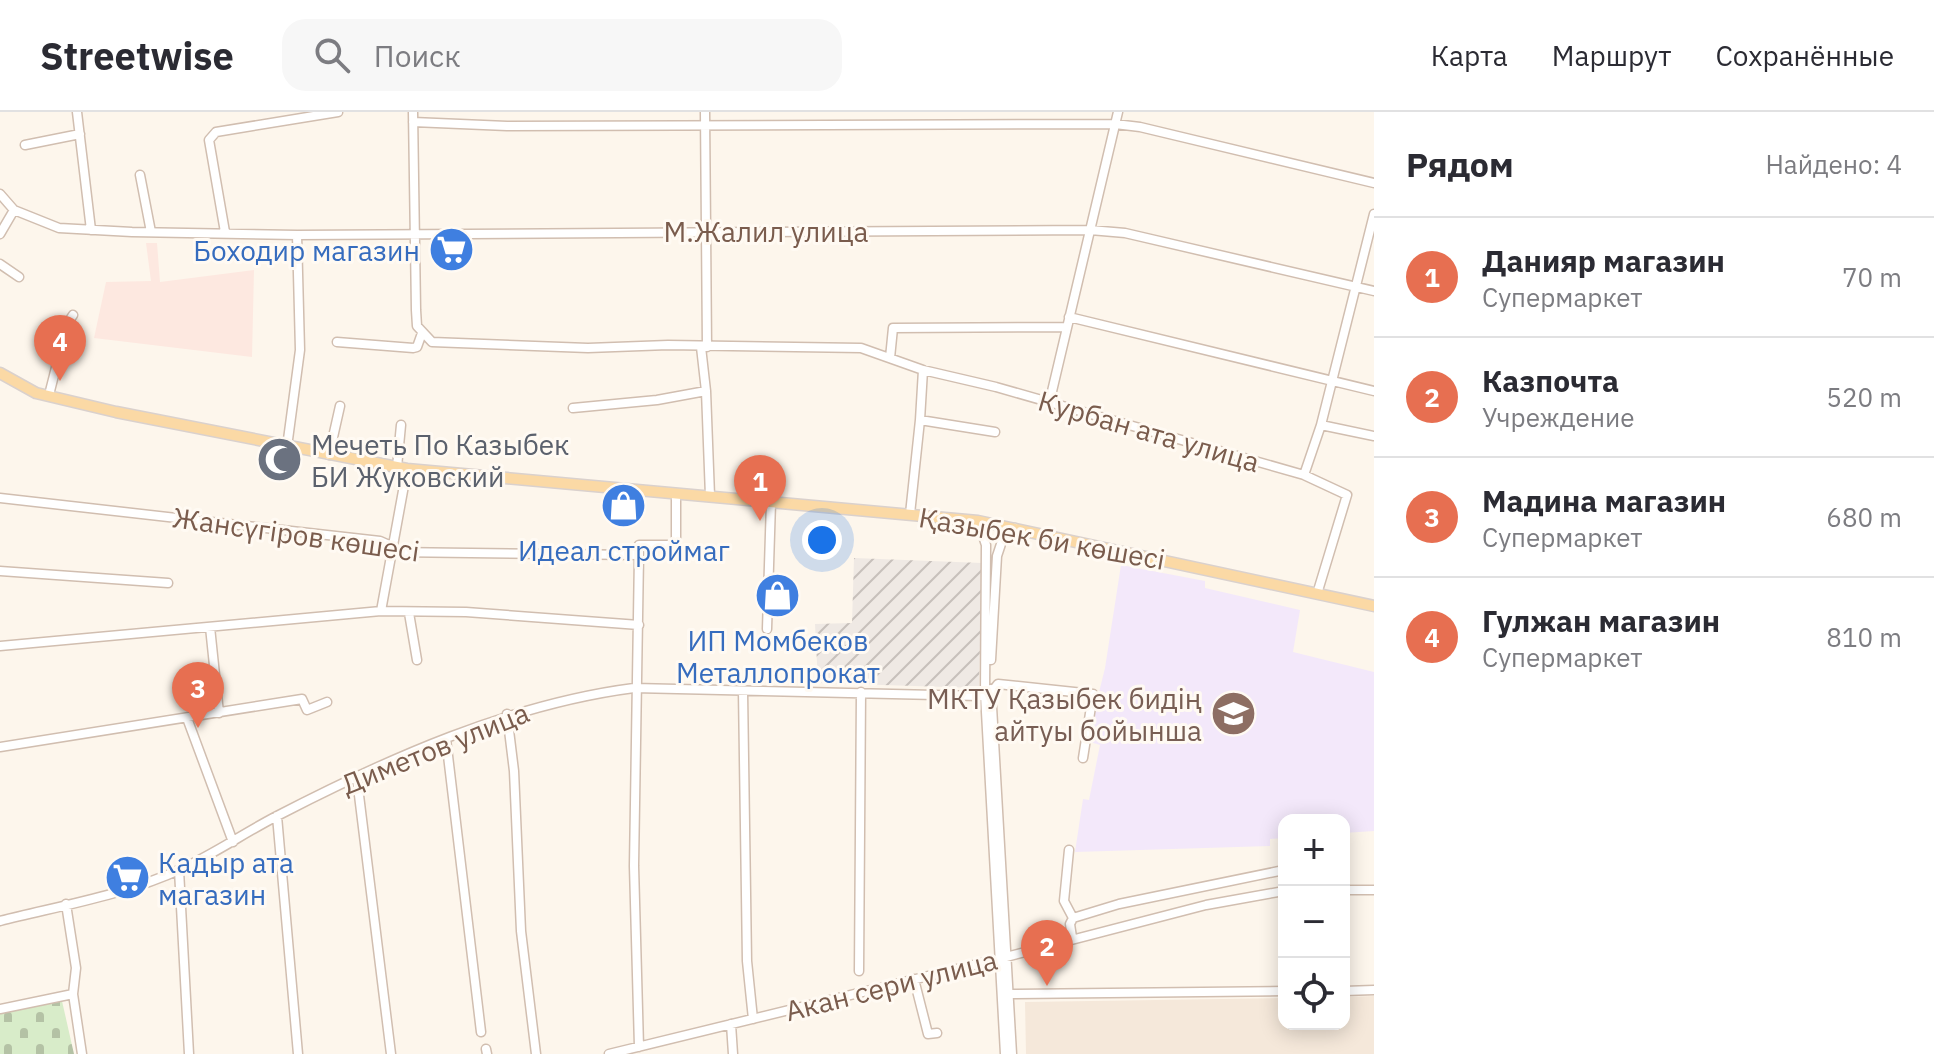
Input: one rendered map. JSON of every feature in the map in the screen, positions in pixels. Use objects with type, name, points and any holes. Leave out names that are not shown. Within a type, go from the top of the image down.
[{"type":"main road","name":"Қазыбек би көшесі","points":[[0,373],[36,393],[287,447],[402,468],[978,521],[1374,606]]},
{"type":"street","points":[[77,112],[91,230]]},
{"type":"street","points":[[225,232],[209,140],[216,132],[338,112]]},
{"type":"street","points":[[337,342],[413,348],[417,347],[422,333],[417,326],[416,310],[413,112]]},
{"type":"street","points":[[705,112],[709,231],[704,347],[710,496]]},
{"type":"street","points":[[1049,404],[1118,112]]},
{"type":"street","points":[[413,122],[507,126],[1115,124],[1140,127],[1374,183]]},
{"type":"street","points":[[25,145],[80,134]]},
{"type":"street","points":[[140,175],[151,232]]},
{"type":"street","name":"М.Жалил улица","points":[[0,194],[14,210],[59,228],[151,232],[414,235],[1090,230],[1125,233],[1374,291]]},
{"type":"street","points":[[0,234],[14,210]]},
{"type":"street","points":[[1304,475],[1333,381],[1374,214]]},
{"type":"street","points":[[287,447],[300,350],[297,235]]},
{"type":"street","points":[[0,264],[19,277]]},
{"type":"street","points":[[49,395],[67,324],[73,315]]},
{"type":"street","points":[[1069,317],[1374,391]]},
{"type":"street","points":[[890,358],[893,328],[1067,327]]},
{"type":"street","name":"Курбан ата улица","points":[[422,333],[432,342],[515,346],[861,348],[923,370],[1304,475],[1347,495],[1317,594]]},
{"type":"street","points":[[910,514],[923,370]]},
{"type":"street","points":[[573,408],[657,400],[706,391]]},
{"type":"street","points":[[329,455],[340,406]]},
{"type":"street","points":[[920,420],[995,432]]},
{"type":"street","points":[[381,611],[402,468],[401,425]]},
{"type":"street","points":[[1321,425],[1374,436]]},
{"type":"street","name":"Жансүгіров көшесі","points":[[0,498],[380,541],[389,545],[392,552],[639,555],[639,545],[676,545],[676,495]]},
{"type":"street","points":[[767,629],[771,502]]},
{"type":"street","points":[[978,521],[986,545],[988,694],[1003,958],[1012,1054]]},
{"type":"street","points":[[988,694],[997,556],[1002,541],[1015,527]]},
{"type":"street","points":[[639,555],[639,625],[634,688],[634,866],[639,1047]]},
{"type":"street","points":[[0,571],[168,583]]},
{"type":"street","points":[[0,646],[381,611],[466,612],[639,625]]},
{"type":"street","points":[[409,613],[417,660]]},
{"type":"street","points":[[210,627],[219,713]]},
{"type":"street","name":"Диметов улица","points":[[0,921],[179,870],[277,816],[446,739],[507,714],[585,694],[634,688],[988,694],[998,684],[1093,694],[1083,758]]},
{"type":"street","points":[[743,691],[747,961],[753,1019]]},
{"type":"street","points":[[859,971],[861,692]]},
{"type":"street","points":[[0,747],[302,699],[307,710],[327,702]]},
{"type":"street","points":[[507,714],[514,771],[521,931],[536,1054]]},
{"type":"street","points":[[187,718],[233,842]]},
{"type":"street","points":[[446,739],[481,1032]]},
{"type":"street","points":[[357,779],[391,1054]]},
{"type":"street","points":[[277,816],[298,1054]]},
{"type":"street","points":[[1069,850],[1064,901],[1073,918]]},
{"type":"street","points":[[179,870],[189,1054]]},
{"type":"street","points":[[1072,937],[1070,924],[1073,918],[1119,904],[1278,871]]},
{"type":"street","points":[[1350,890],[1374,890]]},
{"type":"street","name":"Акан сери улица","points":[[609,1054],[1003,958],[1072,937],[1278,892]]},
{"type":"street","points":[[66,904],[76,968],[73,994],[82,1054]]},
{"type":"street","points":[[914,979],[928,1034],[937,1033]]},
{"type":"street","points":[[1350,991],[1374,990]]},
{"type":"street","points":[[1006,994],[1278,991]]},
{"type":"street","points":[[0,1009],[73,994]]},
{"type":"street","points":[[1005,1054],[1006,994]]},
{"type":"street","points":[[731,1024],[733,1054]]},
{"type":"shaded area","points":[[146,243],[157,243],[160,282],[254,270],[252,357],[94,338],[106,282],[151,281]]},
{"type":"shaded area","points":[[854,558],[982,563],[979,688],[818,683],[815,624],[852,623]]},
{"type":"shaded area","name":"МКТУ Қазыбек бидің айтуы бойынша","points":[[1121,565],[1205,581],[1205,588],[1300,610],[1293,652],[1374,672],[1374,831],[1350,833],[1350,814],[1278,814],[1278,838],[1270,839],[1270,846],[1075,852],[1083,799],[1089,800],[1100,745],[1087,741],[1105,668]]},
{"type":"shaded area","points":[[1374,996],[1374,1054],[1026,1054],[1025,1002],[1278,998],[1278,1030],[1350,1030],[1350,997]]},
{"type":"green space","points":[[62,1001],[74,1054],[0,1054],[0,1013]]},
{"type":"place","name":"Боходир магазин","points":[[451,250]]},
{"type":"place","name":"Гулжан магазин","points":[[60,381]]},
{"type":"place","name":"Мечеть По Казыбек БИ Жуковский","points":[[280,460]]},
{"type":"place","name":"Идеал строймаг","points":[[624,506]]},
{"type":"place","name":"Данияр магазин","points":[[760,521]]},
{"type":"place","name":"ИП Момбеков Металлопрокат","points":[[778,595]]},
{"type":"place","name":"МКТУ Қазыбек бидің айтуы бойынша","points":[[1233,714]]},
{"type":"place","name":"Мадина магазин","points":[[198,728]]},
{"type":"place","name":"Кадыр ата магазин","points":[[127,878]]},
{"type":"place","name":"Казпочта","points":[[1047,986]]}]
